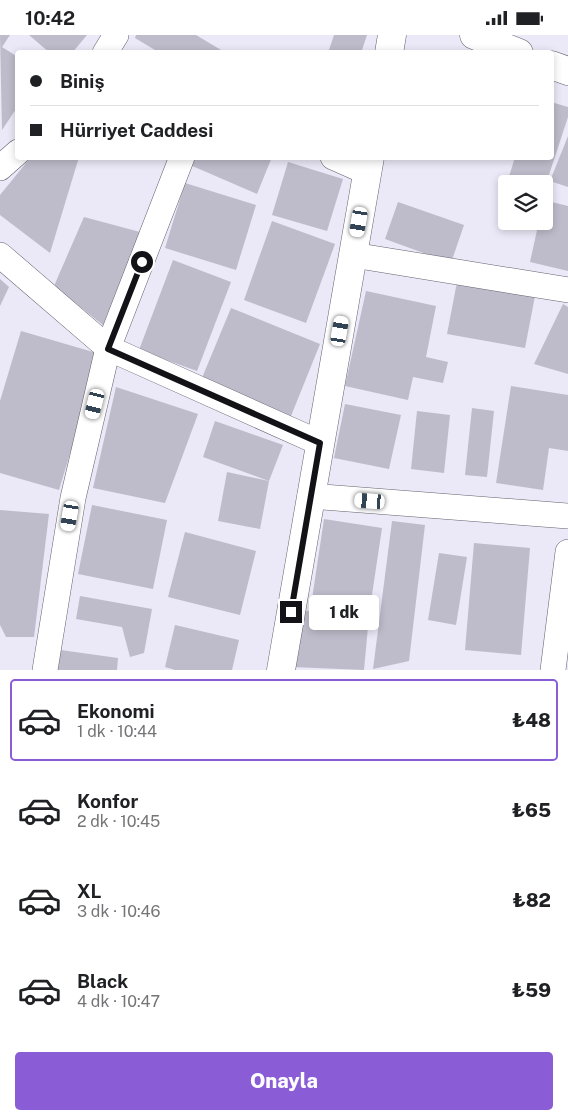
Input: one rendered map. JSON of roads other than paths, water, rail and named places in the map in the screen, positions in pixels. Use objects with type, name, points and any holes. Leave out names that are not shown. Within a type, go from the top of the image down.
[{"type":"street","points":[[107,50],[116,35]]},
{"type":"street","points":[[389,50],[392,35]]},
{"type":"street","points":[[474,35],[512,50]]},
{"type":"street","points":[[554,66],[568,71]]},
{"type":"street","points":[[0,167],[15,154]]},
{"type":"street","points":[[44,670],[73,497],[108,349],[181,160]]},
{"type":"street","points":[[281,670],[369,165],[346,160]]},
{"type":"street","points":[[0,255],[108,349],[320,443]]},
{"type":"street","points":[[353,255],[568,289]]},
{"type":"street","points":[[310,496],[568,516]]},
{"type":"street","points":[[554,670],[568,551]]}]
